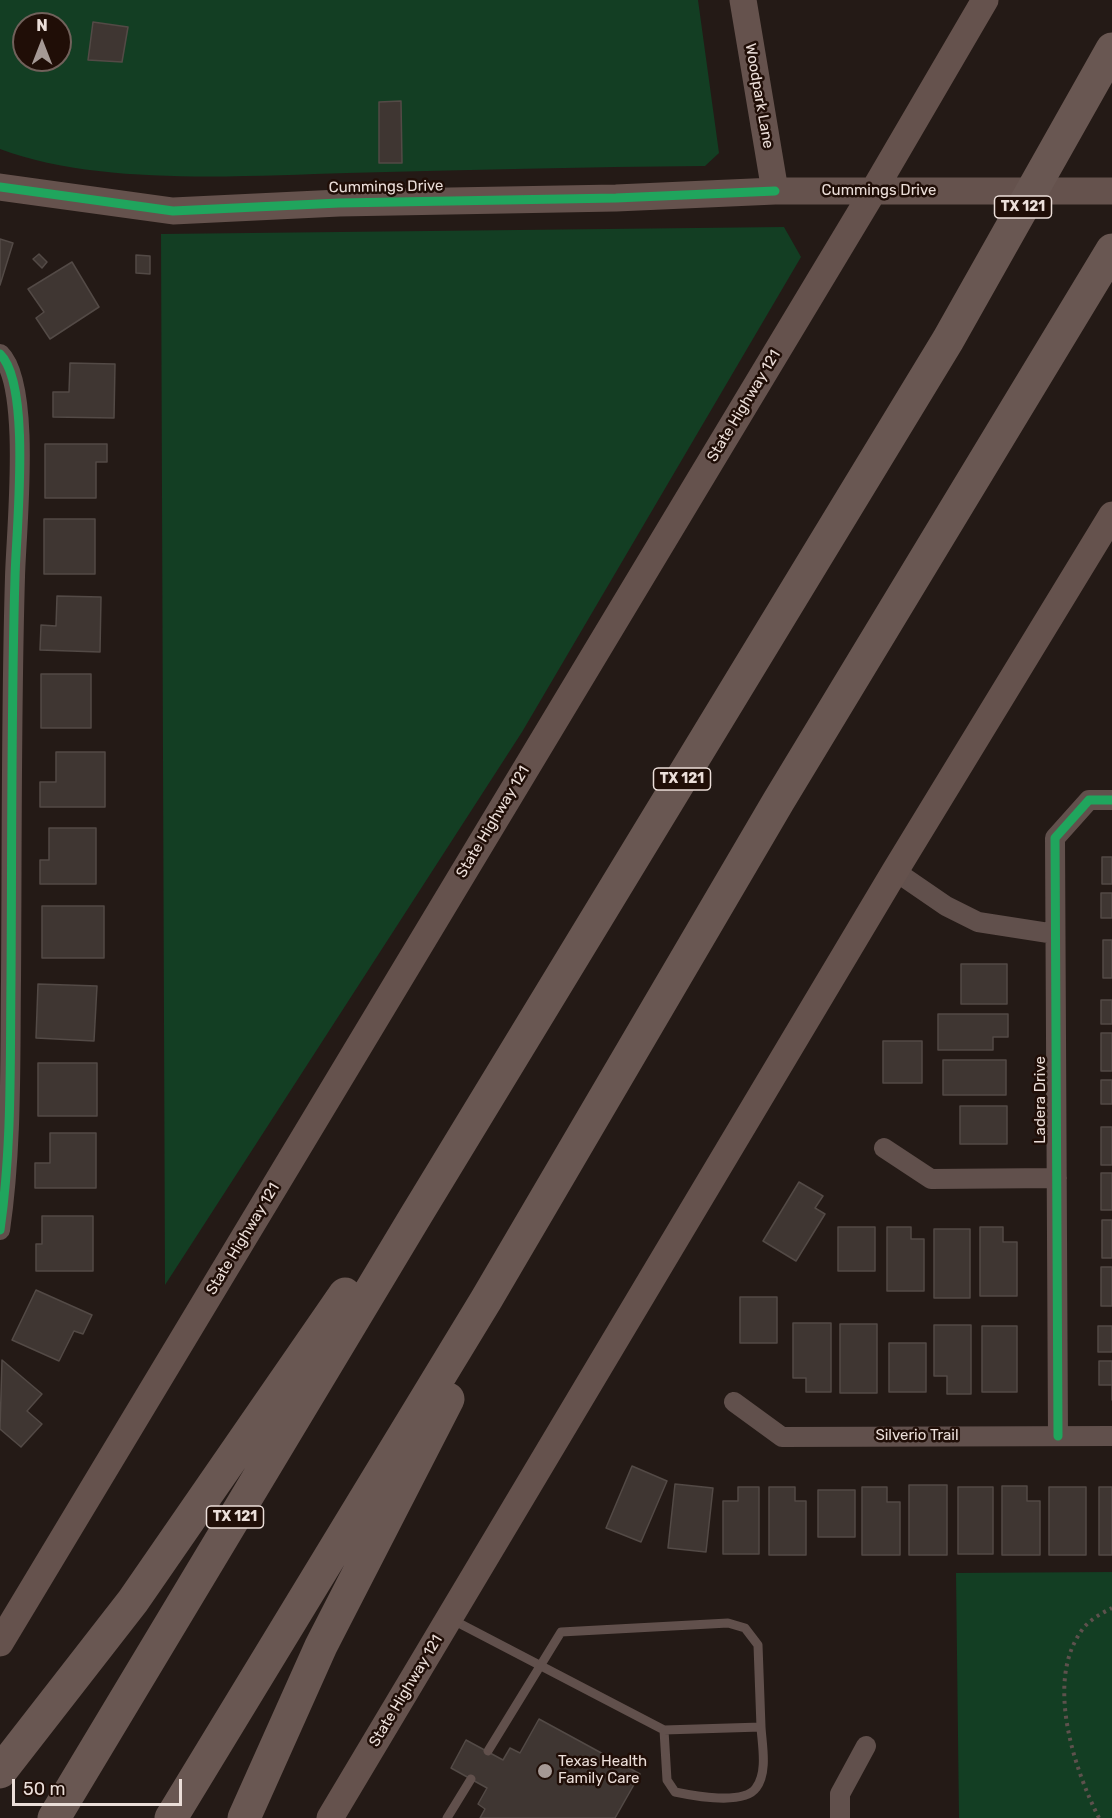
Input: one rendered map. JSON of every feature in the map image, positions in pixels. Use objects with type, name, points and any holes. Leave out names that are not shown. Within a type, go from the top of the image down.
[{"type":"highway","name":"TX 121","points":[[54,1818],[415,1216],[948,340],[1104,61]]},
{"type":"highway","points":[[171,1818],[486,1300],[778,802],[1112,250]]},
{"type":"highway","points":[[0,1772],[133,1601],[355,1279],[415,1216]]},
{"type":"highway","points":[[244,1818],[321,1646],[457,1383],[486,1300]]},
{"type":"main road","name":"Woodpark Lane","points":[[743,0],[775,191]]},
{"type":"main road","name":"State Highway 121","points":[[0,1643],[874,190],[985,0]]},
{"type":"main road","name":"Cummings Drive","points":[[0,187],[173,211],[339,203],[616,198],[775,191],[1112,191]]},
{"type":"main road","name":"State Highway 121","points":[[333,1817],[449,1618],[895,871],[1112,515]]},
{"type":"street","points":[[0,1230],[5,1198],[11,1039],[7,614],[20,429],[15,387],[1,355]]},
{"type":"street","name":"Ladera Drive","points":[[1058,1436],[1055,838],[1089,800],[1112,800]]},
{"type":"street","points":[[895,871],[946,906],[978,922],[1055,934]]},
{"type":"street","points":[[884,1148],[931,1179],[1057,1178]]},
{"type":"street","name":"Silverio Trail","points":[[734,1402],[782,1437],[1112,1436]]},
{"type":"street","points":[[840,1818],[840,1794],[866,1746]]},
{"type":"lane","points":[[449,1618],[664,1730],[761,1727]]},
{"type":"lane","points":[[488,1751],[561,1632],[728,1623],[745,1628],[758,1645],[763,1765],[757,1787],[746,1796],[701,1798],[675,1792],[667,1780],[664,1730]]},
{"type":"lane","points":[[447,1818],[471,1779]]},
{"type":"path","points":[[1099,1818],[1087,1795],[1070,1743],[1064,1695],[1070,1651],[1080,1631],[1096,1616],[1112,1608]]},
{"type":"green space","points":[[0,0],[698,0],[719,153],[705,166],[217,176],[125,174],[39,161],[0,149]]},
{"type":"green space","points":[[784,227],[801,257],[522,732],[165,1285],[161,234]]},
{"type":"green space","points":[[1112,1572],[1112,1818],[959,1818],[956,1573]]},
{"type":"building","points":[[93,22],[128,27],[122,62],[88,60]]},
{"type":"building","points":[[401,101],[402,163],[379,163],[379,102]]},
{"type":"building","points":[[0,239],[13,243],[0,285]]},
{"type":"building","points":[[39,254],[47,262],[42,268],[33,259]]},
{"type":"building","points":[[136,255],[150,256],[150,274],[136,273]]},
{"type":"building","points":[[72,262],[99,307],[50,339],[36,318],[44,312],[28,289]]},
{"type":"building","points":[[70,363],[115,364],[114,418],[53,417],[53,392],[69,392]]},
{"type":"building","points":[[45,444],[107,444],[107,462],[96,462],[96,498],[45,498]]},
{"type":"building","points":[[44,519],[95,519],[95,574],[44,574]]},
{"type":"building","points":[[57,596],[101,597],[100,652],[40,650],[41,625],[56,626]]},
{"type":"building","points":[[41,674],[91,674],[91,728],[41,728]]},
{"type":"building","points":[[56,752],[105,752],[105,807],[40,807],[40,782],[56,782]]},
{"type":"building","points":[[49,828],[96,828],[96,884],[40,884],[40,860],[49,860]]},
{"type":"building","points":[[1102,857],[1112,857],[1112,884],[1102,884]]},
{"type":"building","points":[[1101,893],[1112,893],[1112,918],[1101,918]]},
{"type":"building","points":[[42,906],[104,906],[104,958],[42,958]]},
{"type":"building","points":[[1103,940],[1112,940],[1112,978],[1103,978]]},
{"type":"building","points":[[961,964],[1007,964],[1007,1004],[961,1004]]},
{"type":"building","points":[[38,984],[97,986],[94,1041],[36,1038]]},
{"type":"building","points":[[1101,1000],[1112,1000],[1112,1024],[1101,1024]]},
{"type":"building","points":[[938,1014],[1008,1014],[1008,1037],[993,1037],[993,1050],[938,1050]]},
{"type":"building","points":[[1101,1033],[1112,1033],[1112,1071],[1101,1071]]},
{"type":"building","points":[[883,1041],[922,1041],[922,1083],[883,1083]]},
{"type":"building","points":[[943,1060],[1006,1060],[1006,1095],[943,1095]]},
{"type":"building","points":[[38,1063],[97,1063],[97,1116],[38,1116]]},
{"type":"building","points":[[1101,1080],[1112,1080],[1112,1104],[1101,1104]]},
{"type":"building","points":[[960,1106],[1007,1106],[1007,1144],[960,1144]]},
{"type":"building","points":[[1101,1127],[1112,1127],[1112,1165],[1101,1165]]},
{"type":"building","points":[[50,1133],[96,1133],[96,1188],[35,1188],[35,1163],[50,1163]]},
{"type":"building","points":[[1101,1173],[1112,1173],[1112,1210],[1101,1210]]},
{"type":"building","points":[[799,1182],[823,1196],[815,1208],[825,1214],[796,1261],[763,1241]]},
{"type":"building","points":[[42,1216],[93,1216],[93,1271],[36,1271],[36,1244],[42,1244]]},
{"type":"building","points":[[1102,1220],[1112,1220],[1112,1258],[1102,1258]]},
{"type":"building","points":[[838,1227],[875,1227],[875,1271],[838,1271]]},
{"type":"building","points":[[887,1227],[911,1227],[911,1239],[924,1239],[924,1291],[887,1291]]},
{"type":"building","points":[[980,1227],[1003,1227],[1003,1242],[1017,1242],[1017,1296],[980,1296]]},
{"type":"building","points":[[934,1229],[970,1229],[970,1298],[934,1298]]},
{"type":"building","points":[[1101,1267],[1112,1267],[1112,1306],[1101,1306]]},
{"type":"building","points":[[36,1290],[92,1315],[83,1334],[74,1331],[59,1361],[12,1340]]},
{"type":"building","points":[[740,1297],[777,1297],[777,1343],[740,1343]]},
{"type":"building","points":[[793,1323],[831,1323],[831,1392],[806,1392],[806,1378],[793,1378]]},
{"type":"building","points":[[840,1324],[877,1324],[877,1393],[840,1393]]},
{"type":"building","points":[[934,1325],[971,1325],[971,1394],[947,1394],[947,1376],[934,1376]]},
{"type":"building","points":[[982,1326],[1017,1326],[1017,1392],[982,1392]]},
{"type":"building","points":[[1098,1326],[1112,1326],[1112,1352],[1098,1352]]},
{"type":"building","points":[[889,1343],[926,1343],[926,1392],[889,1392]]},
{"type":"building","points":[[2,1360],[42,1394],[27,1411],[42,1424],[21,1447],[0,1429]]},
{"type":"building","points":[[1099,1361],[1112,1361],[1112,1385],[1099,1385]]},
{"type":"building","points":[[632,1466],[667,1481],[641,1542],[606,1528]]},
{"type":"building","points":[[675,1484],[713,1488],[706,1552],[668,1548]]},
{"type":"building","points":[[909,1485],[947,1485],[947,1555],[909,1555]]},
{"type":"building","points":[[1002,1486],[1027,1486],[1027,1501],[1040,1501],[1040,1555],[1002,1555]]},
{"type":"building","points":[[738,1487],[759,1487],[759,1554],[723,1554],[723,1501],[738,1501]]},
{"type":"building","points":[[769,1487],[795,1487],[795,1501],[806,1501],[806,1555],[769,1555]]},
{"type":"building","points":[[862,1487],[887,1487],[887,1502],[900,1502],[900,1555],[862,1555]]},
{"type":"building","points":[[958,1487],[993,1487],[993,1554],[958,1554]]},
{"type":"building","points":[[1049,1487],[1086,1487],[1086,1555],[1049,1555]]},
{"type":"building","points":[[1099,1487],[1112,1487],[1112,1555],[1099,1555]]},
{"type":"building","points":[[818,1490],[855,1490],[855,1537],[818,1537]]},
{"type":"building","name":"Texas Health Family Care","points":[[539,1719],[640,1774],[615,1818],[480,1818],[485,1809],[478,1804],[487,1788],[451,1768],[466,1740],[503,1760],[510,1748],[520,1753]]},
{"type":"cycle path","points":[[0,187],[173,211],[339,203],[616,198],[775,191]]},
{"type":"cycle path","points":[[0,354],[10,371],[16,395],[20,460],[13,678],[10,1106],[7,1168],[0,1230]]},
{"type":"cycle path","points":[[1058,1436],[1055,838],[1089,800],[1112,800]]},
{"type":"place","name":"Texas Health Family Care","points":[[545,1771]]}]
